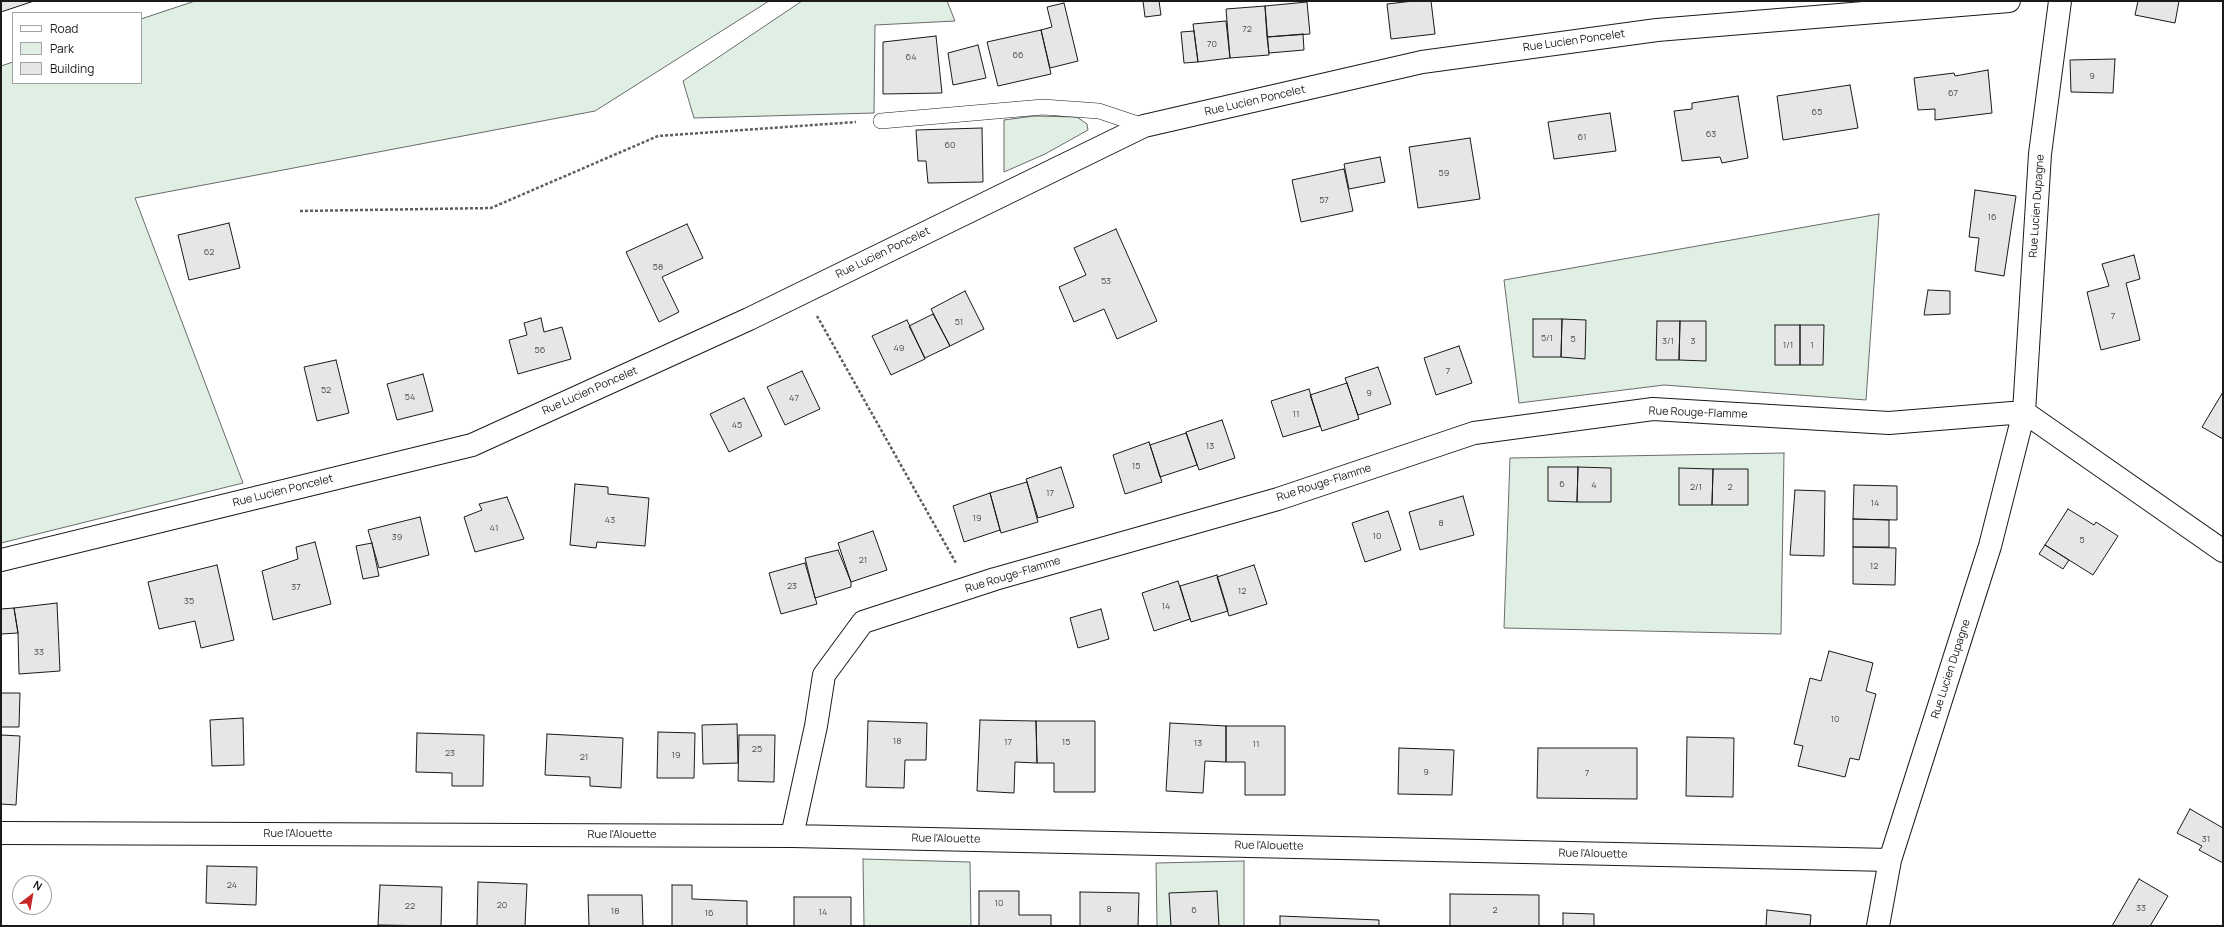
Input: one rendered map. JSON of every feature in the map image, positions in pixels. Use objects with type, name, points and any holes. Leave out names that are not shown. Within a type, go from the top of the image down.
[{"type":"street","name":"Rue Lucien Poncelet","points":[[1,560],[472,444],[749,319],[803,291],[1144,126],[1422,62],[1658,30],[2010,1]]},
{"type":"street","name":"Rue Lucien Dupagne","points":[[1878,926],[1890,860],[1990,546],[2024,412],[2040,154],[2060,1]]},
{"type":"street","name":"Rue Rouge-Flamme","points":[[792,836],[816,726],[824,675],[863,622],[969,587],[1278,499],[1474,433],[1653,409],[1889,423],[2024,412]]},
{"type":"street","points":[[2024,412],[2223,551]]},
{"type":"street","name":"Rue l'Alouette","points":[[1,833],[792,836],[1890,860]]},
{"type":"lane","points":[[881,121],[1043,107],[1099,111],[1144,126]]},
{"type":"path","points":[[300,211],[491,208],[658,136],[881,121]]},
{"type":"path","points":[[803,291],[969,587]]},
{"type":"green space","points":[[195,1],[769,1],[595,111],[135,198],[243,483],[1,543],[1,66],[12,62],[12,84],[142,84],[142,19]]},
{"type":"green space","points":[[802,1],[947,1],[955,21],[875,25],[874,113],[694,118],[683,81]]},
{"type":"green space","points":[[1034,116],[1077,117],[1087,124],[1088,130],[1045,154],[1004,172],[1004,120]]},
{"type":"green space","points":[[1879,214],[1866,400],[1664,385],[1519,403],[1504,280]]},
{"type":"green space","points":[[1784,453],[1781,634],[1504,628],[1510,458]]},
{"type":"green space","points":[[863,859],[970,862],[971,926],[864,926]]},
{"type":"green space","points":[[1244,861],[1244,926],[1157,926],[1156,863]]},
{"type":"building","points":[[1,1],[34,1],[1,12]]},
{"type":"building","points":[[1143,1],[1159,1],[1161,15],[1145,17]]},
{"type":"building","points":[[1413,1],[1431,1],[1435,34],[1391,39],[1387,4]]},
{"type":"building","points":[[2138,1],[2179,1],[2175,23],[2135,15]]},
{"type":"building","points":[[1307,2],[1310,34],[1267,37],[1265,6]]},
{"type":"building","points":[[1064,3],[1078,61],[1050,68],[1041,30],[1052,27],[1047,7]]},
{"type":"building","points":[[1265,6],[1269,55],[1230,58],[1226,9]]},
{"type":"building","points":[[1226,21],[1230,58],[1198,62],[1193,24]]},
{"type":"building","points":[[1041,30],[1051,74],[998,86],[987,42]]},
{"type":"building","points":[[1194,31],[1198,62],[1184,63],[1181,32]]},
{"type":"building","points":[[1303,34],[1304,50],[1269,53],[1267,37]]},
{"type":"building","points":[[936,36],[942,93],[883,94],[883,42]]},
{"type":"building","points":[[978,45],[986,78],[953,85],[948,53]]},
{"type":"building","points":[[2115,59],[2113,93],[2071,92],[2070,60]]},
{"type":"building","points":[[1988,70],[1992,113],[1935,120],[1935,109],[1918,110],[1914,78],[1954,73],[1955,76]]},
{"type":"building","points":[[1850,85],[1858,128],[1783,140],[1777,96]]},
{"type":"building","points":[[1738,96],[1748,158],[1722,163],[1720,157],[1682,161],[1674,111],[1692,109],[1692,103]]},
{"type":"building","points":[[1610,113],[1616,151],[1554,159],[1548,122]]},
{"type":"building","points":[[982,128],[983,182],[928,183],[926,161],[918,161],[916,130]]},
{"type":"building","points":[[1470,138],[1480,199],[1418,208],[1409,147]]},
{"type":"building","points":[[1380,157],[1385,182],[1349,189],[1344,164]]},
{"type":"building","points":[[1344,169],[1353,211],[1301,222],[1292,180]]},
{"type":"building","points":[[1975,190],[2016,196],[2004,276],[1975,271],[1979,238],[1969,237]]},
{"type":"building","points":[[229,223],[240,268],[189,280],[178,235]]},
{"type":"building","points":[[687,224],[703,258],[662,277],[679,312],[659,322],[626,252]]},
{"type":"building","points":[[1116,229],[1157,321],[1117,339],[1104,309],[1074,322],[1059,287],[1086,275],[1074,248]]},
{"type":"building","points":[[2134,255],[2140,279],[2126,283],[2140,340],[2101,350],[2087,292],[2109,286],[2102,264]]},
{"type":"building","points":[[1928,290],[1950,291],[1950,314],[1924,315]]},
{"type":"building","points":[[965,291],[984,329],[950,346],[931,309]]},
{"type":"building","points":[[933,314],[950,346],[925,358],[909,326]]},
{"type":"building","points":[[541,318],[544,332],[562,327],[571,359],[518,374],[509,340],[527,335],[524,323]]},
{"type":"building","points":[[1533,319],[1562,319],[1561,357],[1533,357]]},
{"type":"building","points":[[1562,319],[1586,320],[1585,359],[1561,357]]},
{"type":"building","points":[[907,320],[925,359],[891,375],[872,336]]},
{"type":"building","points":[[1657,321],[1680,321],[1679,360],[1656,360]]},
{"type":"building","points":[[1680,321],[1706,321],[1706,361],[1679,360]]},
{"type":"building","points":[[1775,325],[1800,325],[1800,365],[1775,365]]},
{"type":"building","points":[[1800,325],[1824,325],[1823,365],[1800,365]]},
{"type":"building","points":[[1459,346],[1472,383],[1436,395],[1424,358]]},
{"type":"building","points":[[336,360],[349,413],[317,421],[304,367]]},
{"type":"building","points":[[1378,367],[1391,404],[1358,415],[1345,378]]},
{"type":"building","points":[[802,371],[820,409],[785,425],[767,387]]},
{"type":"building","points":[[423,374],[433,411],[397,420],[387,384]]},
{"type":"building","points":[[1347,383],[1359,419],[1322,431],[1310,395]]},
{"type":"building","points":[[1309,389],[1320,426],[1283,437],[1271,401]]},
{"type":"building","points":[[2223,392],[2223,439],[2202,427]]},
{"type":"building","points":[[744,398],[762,436],[729,452],[710,414]]},
{"type":"building","points":[[1222,420],[1235,458],[1199,470],[1186,432]]},
{"type":"building","points":[[1186,433],[1197,465],[1160,477],[1150,445]]},
{"type":"building","points":[[1149,442],[1162,482],[1125,494],[1113,455]]},
{"type":"building","points":[[1061,467],[1074,507],[1038,518],[1026,479]]},
{"type":"building","points":[[1548,467],[1578,467],[1577,502],[1548,501]]},
{"type":"building","points":[[1578,467],[1611,468],[1611,502],[1577,502]]},
{"type":"building","points":[[1679,468],[1713,469],[1712,505],[1679,505]]},
{"type":"building","points":[[1713,469],[1748,469],[1748,505],[1712,505]]},
{"type":"building","points":[[1027,482],[1038,522],[1001,533],[990,493]]},
{"type":"building","points":[[575,484],[608,487],[608,494],[649,498],[645,546],[597,542],[596,548],[570,545]]},
{"type":"building","points":[[1854,485],[1897,486],[1897,520],[1853,519]]},
{"type":"building","points":[[1795,490],[1825,491],[1824,556],[1790,555]]},
{"type":"building","points":[[990,493],[1000,530],[964,542],[953,506]]},
{"type":"building","points":[[1463,496],[1474,535],[1420,550],[1409,512]]},
{"type":"building","points":[[507,497],[524,539],[475,552],[464,517],[482,510],[479,504]]},
{"type":"building","points":[[2068,509],[2094,525],[2096,522],[2118,536],[2093,575],[2045,545]]},
{"type":"building","points":[[1388,511],[1401,550],[1365,562],[1352,523]]},
{"type":"building","points":[[420,517],[429,555],[379,568],[368,530]]},
{"type":"building","points":[[1853,519],[1889,520],[1889,547],[1853,547]]},
{"type":"building","points":[[873,531],[887,570],[851,582],[838,543]]},
{"type":"building","points":[[315,542],[331,604],[273,620],[262,571],[298,559],[296,547]]},
{"type":"building","points":[[372,543],[379,576],[363,579],[356,546]]},
{"type":"building","points":[[2045,545],[2069,560],[2063,569],[2039,554]]},
{"type":"building","points":[[1853,547],[1896,548],[1895,585],[1853,584]]},
{"type":"building","points":[[838,550],[851,582],[851,587],[815,598],[805,558]]},
{"type":"building","points":[[805,563],[817,604],[781,614],[769,573]]},
{"type":"building","points":[[217,565],[234,640],[201,648],[195,621],[159,629],[148,582]]},
{"type":"building","points":[[1254,565],[1267,604],[1229,616],[1217,577]]},
{"type":"building","points":[[1217,575],[1228,611],[1191,622],[1180,586]]},
{"type":"building","points":[[1178,581],[1190,619],[1154,631],[1142,593]]},
{"type":"building","points":[[57,603],[60,671],[19,674],[18,633],[14,608]]},
{"type":"building","points":[[14,608],[18,633],[1,634],[1,609]]},
{"type":"building","points":[[1101,609],[1109,639],[1078,648],[1070,618]]},
{"type":"building","points":[[1829,651],[1873,663],[1866,691],[1876,694],[1859,760],[1850,758],[1845,777],[1798,766],[1803,746],[1794,744],[1810,678],[1821,681]]},
{"type":"building","points":[[1,693],[20,693],[19,727],[1,727]]},
{"type":"building","points":[[243,718],[244,765],[212,766],[210,720]]},
{"type":"building","points":[[980,720],[1036,721],[1037,763],[1015,762],[1014,793],[977,791]]},
{"type":"building","points":[[868,721],[927,723],[926,760],[905,760],[904,788],[866,787]]},
{"type":"building","points":[[1036,721],[1095,721],[1095,792],[1054,792],[1054,763],[1037,763]]},
{"type":"building","points":[[1170,723],[1226,726],[1226,762],[1205,761],[1203,793],[1166,791]]},
{"type":"building","points":[[737,724],[738,763],[703,764],[702,725]]},
{"type":"building","points":[[1226,726],[1285,726],[1285,795],[1245,795],[1245,762],[1226,762]]},
{"type":"building","points":[[658,732],[695,733],[694,778],[657,778]]},
{"type":"building","points":[[417,733],[484,735],[483,786],[452,786],[452,773],[416,772]]},
{"type":"building","points":[[547,734],[623,738],[621,788],[590,786],[590,777],[545,775]]},
{"type":"building","points":[[1,735],[20,736],[16,805],[1,804]]},
{"type":"building","points":[[739,735],[775,735],[774,782],[738,781]]},
{"type":"building","points":[[1687,737],[1734,738],[1733,797],[1686,796]]},
{"type":"building","points":[[1399,748],[1454,750],[1452,795],[1398,794]]},
{"type":"building","points":[[1538,748],[1637,748],[1637,799],[1537,798]]},
{"type":"building","points":[[2190,809],[2223,828],[2223,863],[2199,850],[2202,846],[2177,833]]},
{"type":"building","points":[[207,866],[257,867],[256,905],[206,903]]},
{"type":"building","points":[[2139,879],[2168,896],[2150,926],[2112,926]]},
{"type":"building","points":[[478,882],[527,884],[525,926],[477,926]]},
{"type":"building","points":[[380,885],[442,887],[441,926],[378,925]]},
{"type":"building","points":[[672,885],[692,885],[692,899],[747,901],[747,926],[672,926]]},
{"type":"building","points":[[979,891],[1019,891],[1019,915],[1051,915],[1051,926],[979,926]]},
{"type":"building","points":[[1217,891],[1219,926],[1171,926],[1169,893]]},
{"type":"building","points":[[1080,892],[1139,893],[1138,926],[1080,926]]},
{"type":"building","points":[[1450,894],[1539,895],[1539,926],[1450,926]]},
{"type":"building","points":[[588,895],[642,895],[643,926],[589,926]]},
{"type":"building","points":[[794,897],[851,897],[851,926],[794,926]]},
{"type":"building","points":[[1767,910],[1811,915],[1810,926],[1766,926]]},
{"type":"building","points":[[1563,913],[1594,914],[1594,926],[1563,926]]},
{"type":"building","points":[[1280,916],[1379,920],[1379,926],[1280,926]]}]
